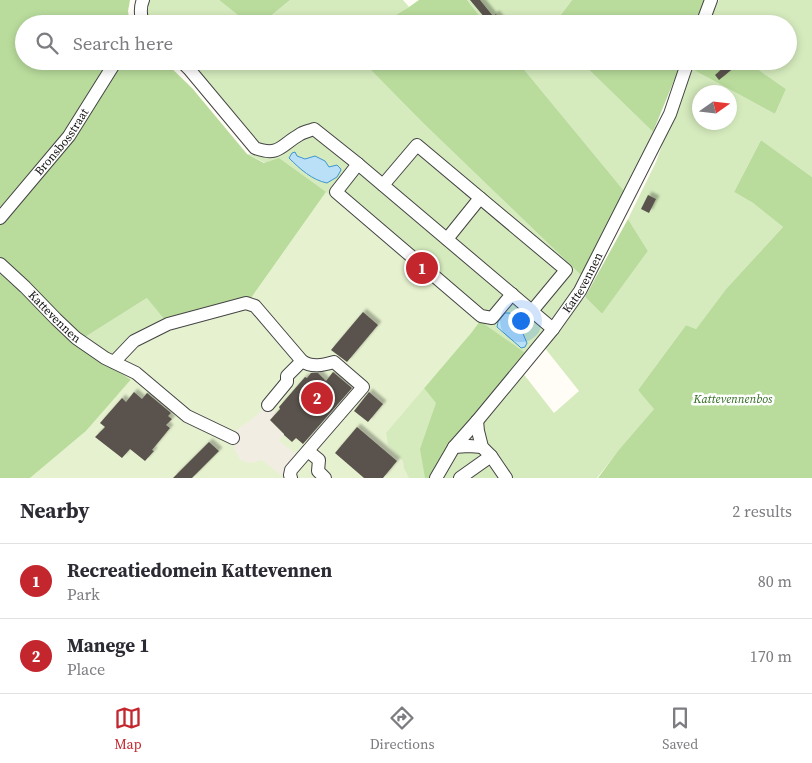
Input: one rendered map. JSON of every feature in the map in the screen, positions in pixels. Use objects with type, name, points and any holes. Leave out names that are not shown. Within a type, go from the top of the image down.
[{"type":"street","points":[[143,0],[143,15]]},
{"type":"street","points":[[705,15],[710,0]]},
{"type":"street","name":"Bronsbosstraat","points":[[0,218],[69,136],[110,70]]},
{"type":"street","points":[[189,70],[255,148],[265,152],[280,150],[300,134],[314,129],[553,329]]},
{"type":"street","name":"Kattevennen","points":[[436,478],[454,447],[553,329],[580,291],[670,114],[685,70]]},
{"type":"street","points":[[383,185],[417,145],[566,270],[532,311]]},
{"type":"street","points":[[358,164],[336,192],[481,316],[492,318],[512,294]]},
{"type":"street","points":[[447,239],[480,198]]},
{"type":"street","name":"Kattevennen","points":[[0,264],[76,338],[105,358],[136,373],[187,416],[233,438]]},
{"type":"street","points":[[114,362],[134,341],[168,324],[246,303],[255,306],[302,361],[307,364],[320,366],[334,362],[363,387],[291,470],[290,478]]},
{"type":"street","points":[[268,405],[287,382],[287,376],[302,361]]},
{"type":"street","points":[[477,421],[478,431],[486,452],[506,478]]},
{"type":"street","points":[[454,447],[469,446],[486,452]]},
{"type":"street","points":[[308,451],[319,460],[318,471],[325,478]]},
{"type":"street","points":[[460,478],[486,452]]},
{"type":"green space","points":[[0,0],[130,0],[129,15],[15,15],[15,70],[107,70],[72,126],[0,213]]},
{"type":"green space","points":[[149,0],[219,0],[238,15],[147,15],[145,7]]},
{"type":"green space","points":[[219,0],[290,0],[272,15],[238,15]]},
{"type":"green space","points":[[290,0],[403,0],[409,7],[396,15],[272,15]]},
{"type":"green space","points":[[419,0],[467,0],[479,15],[396,15]]},
{"type":"green space","points":[[467,0],[572,0],[561,15],[479,15]]},
{"type":"green space","points":[[572,0],[706,0],[700,15],[561,15]]},
{"type":"green space","points":[[719,0],[812,0],[812,177],[761,140],[734,192],[753,203],[783,227],[726,289],[696,329],[686,325],[638,390],[655,408],[597,478],[0,478],[82,339],[147,298],[250,298],[325,192],[247,154],[269,157],[270,145],[260,143],[254,138],[194,70],[371,70],[423,123],[584,278],[522,372],[554,413],[579,391],[544,347],[585,297],[602,314],[648,251],[628,219],[656,162],[689,70],[694,70],[721,85],[692,85],[692,130],[737,130],[737,93],[775,114],[786,89],[759,70],[797,70],[797,15],[712,15]]},
{"type":"green space","points":[[112,70],[173,70],[192,88],[247,154],[264,163],[279,158],[326,192],[251,298],[165,320],[147,298],[82,339],[0,261],[0,222]]},
{"type":"green space","points":[[371,70],[524,70],[625,192],[584,278],[423,123]]},
{"type":"green space","points":[[524,70],[589,70],[653,132],[625,192]]},
{"type":"green space","points":[[589,70],[678,70],[653,132]]},
{"type":"green space","points":[[694,70],[759,70],[786,89],[775,114],[737,93],[737,85],[721,85]]},
{"type":"green space","name":"Kattevennenbos","points":[[761,140],[812,177],[812,478],[598,478],[654,409],[638,390],[686,325],[696,329],[726,289],[783,227],[753,203],[734,192]]},
{"type":"green space","points":[[326,192],[480,321],[386,433],[388,445],[403,461],[409,478],[30,478],[86,431],[131,380],[107,364],[165,320],[251,298]]},
{"type":"green space","points":[[628,219],[648,251],[602,314],[585,297]]},
{"type":"green space","points":[[0,270],[107,364],[131,379],[86,431],[30,478],[0,478]]},
{"type":"green space","points":[[480,321],[524,352],[525,356],[431,478],[425,478],[420,449],[436,403],[424,388]]},
{"type":"shaded area","points":[[266,404],[276,413],[270,421],[284,434],[279,441],[299,456],[282,476],[262,460],[251,463],[243,461],[234,449],[233,441],[237,430],[250,421]]},
{"type":"water","points":[[295,152],[297,156],[305,159],[315,156],[325,161],[329,167],[337,165],[341,170],[337,177],[327,183],[322,182],[306,174],[289,158]]},
{"type":"water","points":[[505,313],[510,313],[518,322],[527,343],[525,347],[521,348],[497,327],[498,322]]},
{"type":"building","points":[[470,0],[480,0],[492,15],[482,15]]},
{"type":"building","points":[[721,70],[731,70],[719,80],[715,75]]},
{"type":"building","points":[[648,195],[656,199],[649,213],[641,209]]},
{"type":"building","points":[[363,312],[378,325],[347,362],[331,350]]},
{"type":"building","points":[[333,372],[352,388],[303,444],[296,438],[292,442],[270,420],[305,377],[307,378],[311,373],[318,373],[326,381]]},
{"type":"building","points":[[134,392],[142,399],[147,393],[171,413],[168,416],[172,419],[166,425],[170,428],[145,461],[130,449],[122,458],[95,437],[105,427],[100,423],[122,398],[126,402]]},
{"type":"building","points":[[369,392],[383,404],[368,422],[354,411]]},
{"type":"building","points":[[357,427],[397,461],[383,478],[364,478],[335,453]]},
{"type":"building","points":[[209,442],[219,451],[192,478],[173,478]]},
{"type":"place","name":"Recreatiedomein Kattevennen","points":[[422,268]]},
{"type":"place","name":"Manege 1","points":[[317,398]]}]
